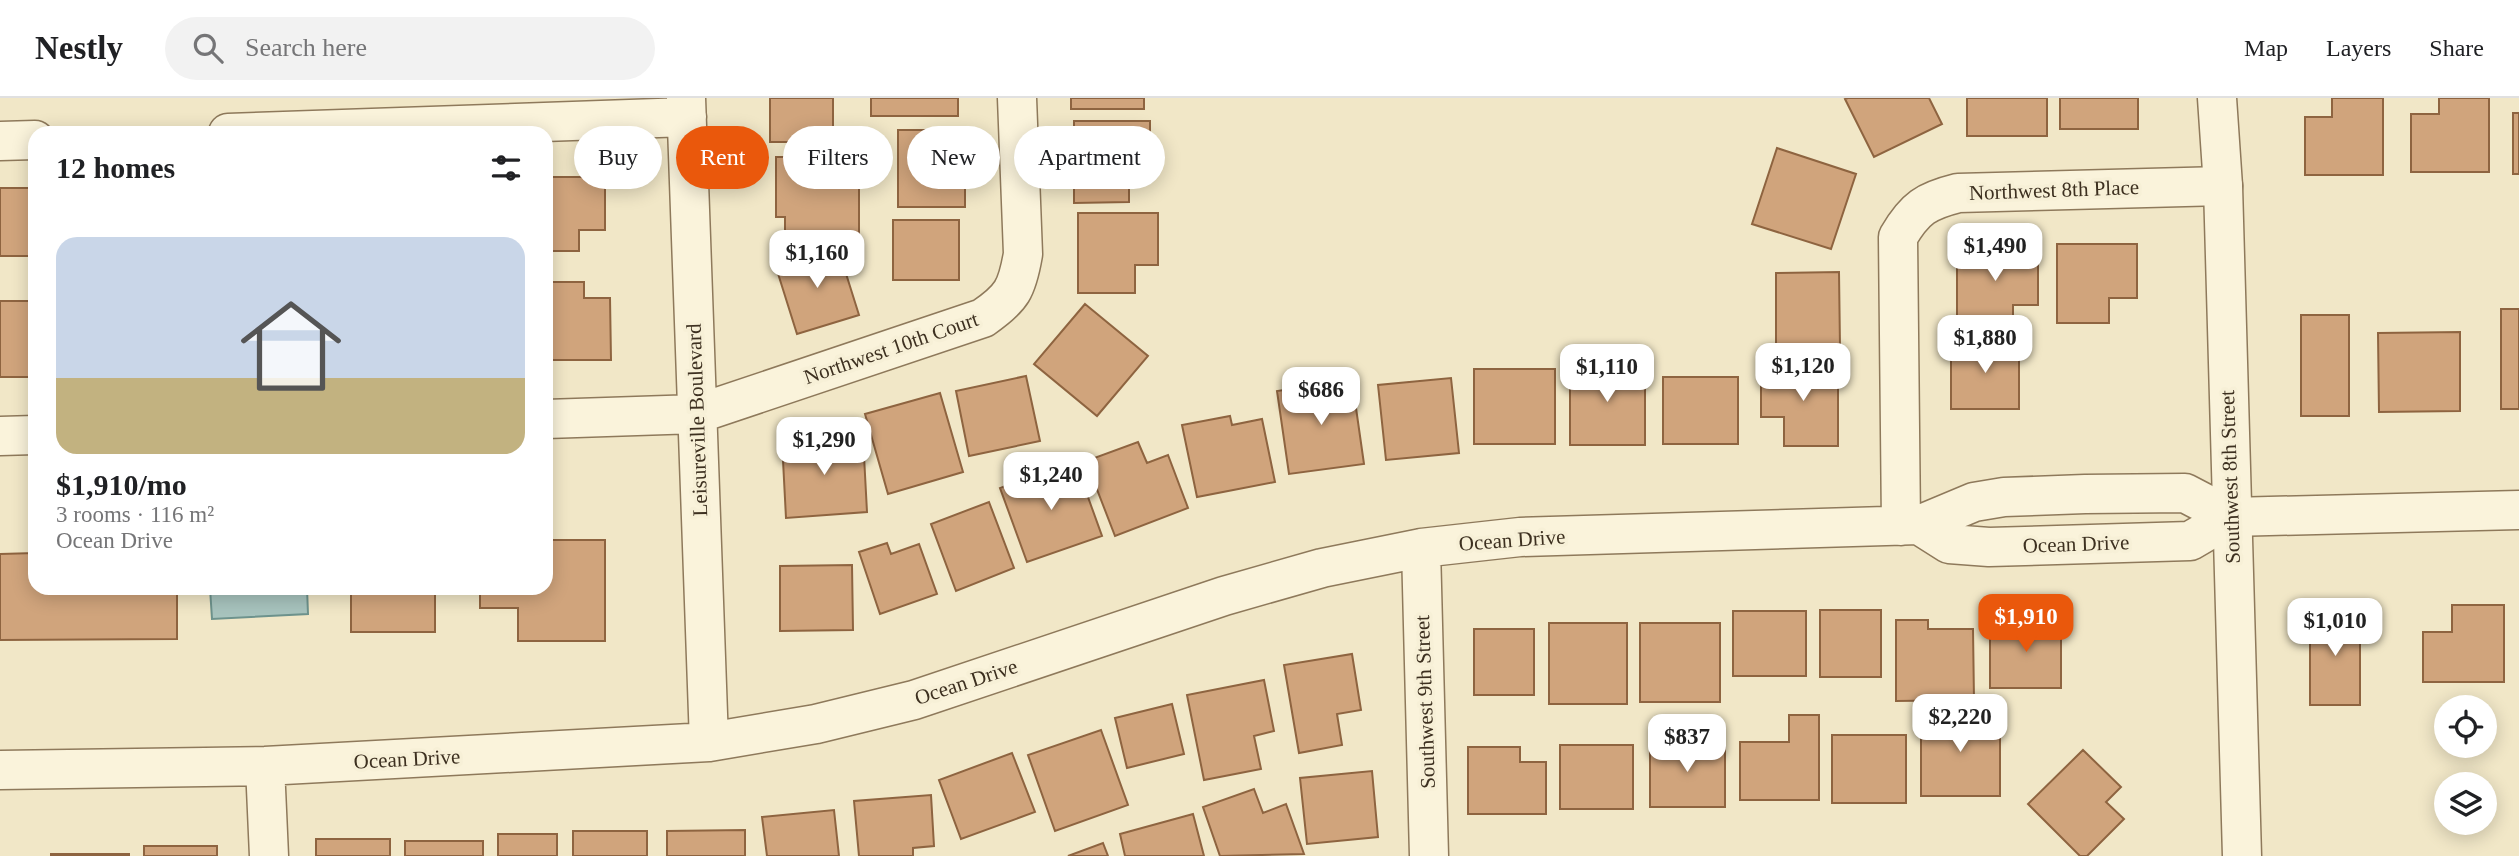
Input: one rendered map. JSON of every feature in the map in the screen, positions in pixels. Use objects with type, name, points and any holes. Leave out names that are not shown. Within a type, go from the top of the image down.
[{"type":"street","name":"Northwest 10th Court","points":[[553,419],[697,414],[983,317],[1005,302],[1018,280],[1023,254],[1017,98]]},
{"type":"street","name":"Southwest 8th Street","points":[[2217,98],[2242,856]]},
{"type":"street","name":"Leisureville Boulevard","points":[[686,107],[709,742]]},
{"type":"street","points":[[351,126],[686,107]]},
{"type":"street","points":[[0,141],[28,140]]},
{"type":"street","name":"Northwest 8th Place","points":[[1910,525],[1898,237],[1911,215],[1933,199],[1958,193],[2222,186]]},
{"type":"street","points":[[0,436],[28,435]]},
{"type":"street","name":"Ocean Drive","points":[[0,770],[265,766],[709,742],[816,724],[914,700],[1224,596],[1322,568],[1421,548],[1520,537],[1910,525],[1974,502],[2004,497],[2185,493],[2231,517]]},
{"type":"street","name":"Ocean Drive","points":[[1910,525],[1949,544],[1989,547],[2190,541],[2231,517],[2519,510]]},
{"type":"street","name":"Southwest 9th Street","points":[[1421,548],[1429,856]]},
{"type":"street","points":[[265,766],[269,856]]},
{"type":"water","points":[[210,595],[307,595],[308,614],[212,619]]},
{"type":"building","points":[[770,98],[833,98],[833,126],[783,126],[783,142],[770,142]]},
{"type":"building","points":[[871,98],[958,98],[958,116],[871,116]]},
{"type":"building","points":[[1071,98],[1144,98],[1144,109],[1071,109]]},
{"type":"building","points":[[1929,98],[1942,124],[1874,157],[1845,99]]},
{"type":"building","points":[[1967,98],[2047,98],[2047,136],[1967,136]]},
{"type":"building","points":[[2060,98],[2138,98],[2138,129],[2060,129]]},
{"type":"building","points":[[2332,98],[2383,98],[2383,175],[2305,175],[2305,117],[2332,117]]},
{"type":"building","points":[[2439,98],[2489,98],[2489,172],[2411,172],[2411,114],[2439,114]]},
{"type":"building","points":[[2513,113],[2519,113],[2519,174],[2513,174]]},
{"type":"building","points":[[1074,121],[1150,121],[1150,126],[1074,126]]},
{"type":"building","points":[[898,130],[907,130],[907,189],[965,189],[965,207],[898,207]]},
{"type":"building","points":[[1777,148],[1856,174],[1831,249],[1752,224]]},
{"type":"building","points":[[776,157],[783,157],[783,189],[859,189],[859,236],[785,236],[785,217],[776,217]]},
{"type":"building","points":[[553,177],[574,177],[574,189],[605,189],[605,230],[579,230],[579,251],[553,251]]},
{"type":"building","points":[[0,188],[28,188],[28,256],[0,256]]},
{"type":"building","points":[[1074,189],[1129,189],[1129,202],[1074,203]]},
{"type":"building","points":[[1078,213],[1158,213],[1158,265],[1135,265],[1135,293],[1078,293]]},
{"type":"building","points":[[893,220],[959,220],[959,280],[893,280]]},
{"type":"building","points":[[2057,244],[2137,244],[2137,298],[2109,298],[2109,323],[2057,323]]},
{"type":"building","points":[[837,245],[859,315],[797,334],[775,264]]},
{"type":"building","points":[[1957,246],[2038,246],[2038,305],[2013,305],[2013,324],[1957,324]]},
{"type":"building","points":[[1839,272],[1840,348],[1776,348],[1776,273]]},
{"type":"building","points":[[553,282],[584,282],[584,298],[610,298],[611,360],[553,360]]},
{"type":"building","points":[[0,301],[28,301],[28,377],[0,377]]},
{"type":"building","points":[[1085,304],[1148,356],[1097,416],[1034,364]]},
{"type":"building","points":[[2501,309],[2519,309],[2519,409],[2501,409]]},
{"type":"building","points":[[2301,315],[2349,315],[2349,416],[2301,416]]},
{"type":"building","points":[[2460,332],[2460,411],[2379,412],[2378,333]]},
{"type":"building","points":[[1951,341],[2019,341],[2019,409],[1951,409]]},
{"type":"building","points":[[1570,364],[1645,364],[1645,445],[1570,445]]},
{"type":"building","points":[[1761,366],[1838,366],[1838,446],[1784,446],[1784,417],[1761,417]]},
{"type":"building","points":[[1474,369],[1555,369],[1555,444],[1474,444]]},
{"type":"building","points":[[1026,376],[1040,441],[969,456],[956,391]]},
{"type":"building","points":[[1663,377],[1738,377],[1738,444],[1663,444]]},
{"type":"building","points":[[1451,378],[1459,453],[1386,460],[1378,385]]},
{"type":"building","points":[[1352,380],[1364,464],[1289,474],[1277,391]]},
{"type":"building","points":[[940,393],[963,472],[888,494],[865,414]]},
{"type":"building","points":[[1230,416],[1232,425],[1262,419],[1275,482],[1197,497],[1182,425]]},
{"type":"building","points":[[863,437],[867,512],[786,518],[782,441]]},
{"type":"building","points":[[1138,442],[1147,463],[1168,455],[1188,508],[1115,536],[1086,461]]},
{"type":"building","points":[[1075,461],[1102,536],[1027,562],[1000,488]]},
{"type":"building","points":[[989,502],[1014,568],[956,591],[931,524]]},
{"type":"building","points":[[553,540],[605,540],[605,641],[518,641],[518,608],[480,608],[480,595],[553,595]]},
{"type":"building","points":[[887,543],[891,554],[919,544],[937,594],[880,614],[859,552]]},
{"type":"building","points":[[28,553],[28,595],[177,595],[177,639],[0,640],[0,554]]},
{"type":"building","points":[[852,565],[853,630],[780,631],[780,566]]},
{"type":"building","points":[[351,595],[435,595],[435,632],[351,632]]},
{"type":"building","points":[[2452,605],[2504,605],[2504,682],[2423,682],[2423,632],[2452,632]]},
{"type":"building","points":[[1820,610],[1881,610],[1881,677],[1820,677]]},
{"type":"building","points":[[2310,610],[2360,610],[2360,705],[2310,705]]},
{"type":"building","points":[[1733,611],[1806,611],[1806,676],[1733,676]]},
{"type":"building","points":[[1896,620],[1928,620],[1928,629],[1973,629],[1974,700],[1896,701]]},
{"type":"building","points":[[1990,621],[2061,621],[2061,688],[1990,688]]},
{"type":"building","points":[[1549,623],[1627,623],[1627,704],[1549,704]]},
{"type":"building","points":[[1640,623],[1720,623],[1720,702],[1640,702]]},
{"type":"building","points":[[1474,629],[1534,629],[1534,695],[1474,695]]},
{"type":"building","points":[[1352,654],[1361,710],[1337,714],[1342,745],[1299,753],[1284,665]]},
{"type":"building","points":[[1264,680],[1274,731],[1254,736],[1261,769],[1204,780],[1187,695]]},
{"type":"building","points":[[1172,704],[1184,754],[1127,768],[1115,718]]},
{"type":"building","points":[[1921,713],[2000,713],[2000,796],[1921,796]]},
{"type":"building","points":[[1789,715],[1819,715],[1819,800],[1740,800],[1740,742],[1789,742]]},
{"type":"building","points":[[1101,730],[1128,805],[1055,831],[1028,755]]},
{"type":"building","points":[[1832,735],[1906,735],[1906,803],[1832,803]]},
{"type":"building","points":[[1650,741],[1725,741],[1725,807],[1650,807]]},
{"type":"building","points":[[1560,745],[1633,745],[1633,809],[1560,809]]},
{"type":"building","points":[[1468,747],[1520,747],[1520,762],[1546,762],[1546,814],[1468,814]]},
{"type":"building","points":[[2083,750],[2121,787],[2106,802],[2124,819],[2087,856],[2080,856],[2028,804]]},
{"type":"building","points":[[1012,753],[1035,812],[961,839],[939,780]]},
{"type":"building","points":[[1372,771],[1378,837],[1307,844],[1300,778]]},
{"type":"building","points":[[1254,789],[1263,813],[1286,804],[1304,854],[1220,856],[1203,807]]},
{"type":"building","points":[[931,795],[934,846],[913,848],[913,856],[859,856],[854,801]]},
{"type":"building","points":[[834,810],[839,856],[767,856],[762,817]]},
{"type":"building","points":[[1193,814],[1204,856],[1125,856],[1120,834]]},
{"type":"building","points":[[745,830],[745,856],[667,856],[667,831]]},
{"type":"building","points":[[573,831],[647,831],[647,856],[573,856]]},
{"type":"building","points":[[498,834],[557,834],[557,856],[498,856]]},
{"type":"building","points":[[316,839],[390,839],[390,856],[316,856]]},
{"type":"building","points":[[405,841],[483,841],[483,856],[405,856]]},
{"type":"building","points":[[1103,843],[1108,856],[1068,856]]},
{"type":"building","points":[[144,846],[217,846],[217,856],[144,856]]},
{"type":"building","points":[[129,854],[129,856],[51,856]]}]
